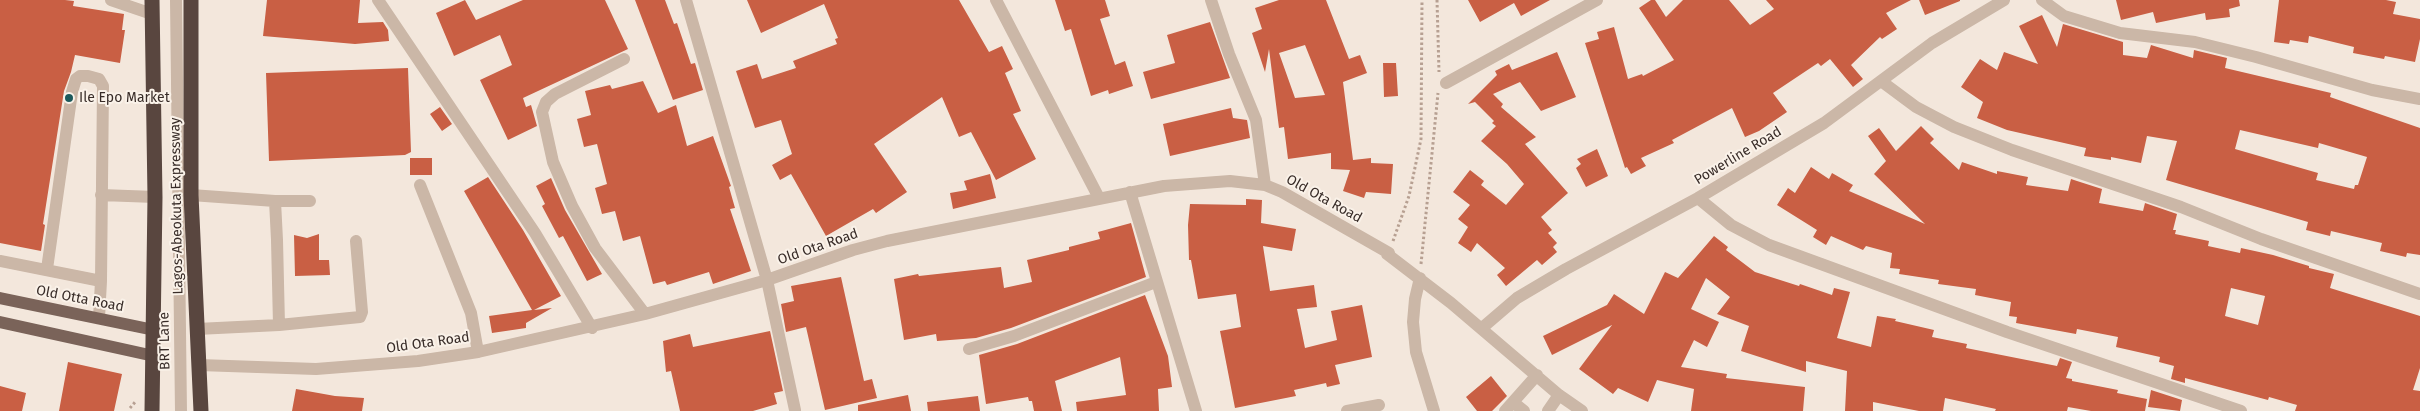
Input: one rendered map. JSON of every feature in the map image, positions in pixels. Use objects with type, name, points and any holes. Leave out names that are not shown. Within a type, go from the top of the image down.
[{"type":"highway","name":"Lagos-Abeokuta Expressway","points":[[191,0],[191,195],[201,411]]},
{"type":"highway","name":"Lagos-Abeokuta Expressway","points":[[152,7],[155,197],[152,411]]},
{"type":"main road","name":"Old Otta Road","points":[[0,298],[154,330]]},
{"type":"main road","points":[[0,322],[154,356]]},
{"type":"street","points":[[111,0],[152,7]]},
{"type":"street","name":"BRT Lane","points":[[176,0],[181,411]]},
{"type":"street","points":[[378,0],[535,233],[592,328]]},
{"type":"street","points":[[686,0],[767,280],[795,410]]},
{"type":"street","points":[[996,0],[1099,198]]},
{"type":"street","points":[[1441,83],[1597,0]]},
{"type":"street","name":"Powerline Road","points":[[1482,328],[1517,298],[1566,269],[1698,198],[1824,123],[1932,43],[2004,0]]},
{"type":"street","points":[[2042,0],[2064,16],[2120,33],[2195,42],[2372,90],[2420,99]]},
{"type":"street","points":[[1215,1],[1229,54],[1256,120],[1265,185]]},
{"type":"street","points":[[624,59],[555,94],[546,102],[542,112],[553,162],[572,206],[595,248],[645,314]]},
{"type":"street","points":[[47,269],[72,92],[76,79],[80,76],[99,79],[103,86],[99,318]]},
{"type":"street","points":[[1881,81],[1916,107],[1954,127],[2012,150],[2182,207],[2261,239],[2420,294]]},
{"type":"street","name":"Old Ota Road","points":[[199,366],[316,369],[418,361],[478,352],[592,328],[645,314],[767,280],[853,250],[887,241],[1130,192],[1199,182],[1230,181],[1265,185],[1282,192],[1388,254],[1482,328],[1559,395],[1582,411]]},
{"type":"street","points":[[420,186],[471,313],[478,352]]},
{"type":"street","points":[[1130,192],[1196,411]]},
{"type":"street","points":[[101,195],[155,197]]},
{"type":"street","points":[[191,195],[275,201],[310,201]]},
{"type":"street","points":[[1698,198],[1731,225],[1769,245],[2007,332],[2241,411]]},
{"type":"street","points":[[275,201],[279,325]]},
{"type":"street","points":[[197,328],[279,325],[360,317],[362,312],[356,241]]},
{"type":"street","points":[[0,261],[101,281]]},
{"type":"street","points":[[1416,275],[1413,322],[1416,352],[1434,411]]},
{"type":"street","points":[[968,349],[1014,336],[1156,282]]},
{"type":"street","points":[[1514,408],[1537,375]]},
{"type":"street","points":[[1548,411],[1559,395]]},
{"type":"street","points":[[1347,411],[1379,405]]},
{"type":"path","points":[[1388,254],[1409,196],[1421,139],[1422,0]]},
{"type":"path","points":[[1416,275],[1441,83],[1438,0]]},
{"type":"building","points":[[0,0],[74,1],[73,6],[124,14],[122,30],[125,30],[120,63],[75,55],[64,91],[43,224],[45,225],[41,251],[0,243]]},
{"type":"building","points":[[267,0],[360,0],[358,23],[383,22],[388,30],[389,41],[355,44],[263,36]]},
{"type":"building","points":[[465,0],[476,20],[523,0],[605,0],[628,49],[523,98],[526,107],[531,105],[537,126],[508,140],[480,80],[512,65],[500,35],[454,56],[436,13]]},
{"type":"building","points":[[635,0],[665,0],[674,24],[677,23],[691,64],[695,63],[703,90],[673,100]]},
{"type":"building","points":[[747,0],[959,0],[989,52],[1002,46],[1013,69],[1005,73],[1021,111],[1013,114],[1036,159],[996,180],[971,132],[959,137],[942,97],[874,144],[907,192],[876,213],[873,209],[826,236],[791,174],[780,180],[772,165],[792,154],[781,120],[755,128],[736,71],[757,64],[762,79],[796,68],[793,61],[837,44],[835,39],[838,38],[824,4],[761,33]]},
{"type":"building","points":[[1055,0],[1105,0],[1110,16],[1100,19],[1115,65],[1125,61],[1133,86],[1109,94],[1108,90],[1091,96],[1071,29],[1065,31]]},
{"type":"building","points":[[1279,0],[1326,0],[1349,59],[1360,55],[1367,73],[1343,82],[1353,160],[1371,158],[1371,163],[1393,164],[1391,194],[1366,192],[1364,198],[1343,191],[1350,170],[1331,169],[1331,153],[1288,159],[1284,127],[1279,128],[1269,49],[1265,72],[1252,33],[1262,29],[1255,8]],"holes":[[[1305,45],[1325,95],[1295,98],[1279,53]]]},
{"type":"building","points":[[1468,0],[1550,0],[1521,16],[1514,3],[1480,22]]},
{"type":"building","points":[[1651,0],[1655,0],[1666,17],[1683,0],[1729,0],[1750,25],[1774,9],[1766,0],[1911,0],[1886,13],[1897,29],[1882,39],[1880,37],[1851,65],[1863,79],[1853,87],[1830,59],[1821,66],[1818,63],[1773,93],[1787,112],[1759,131],[1745,137],[1732,108],[1672,140],[1674,143],[1641,158],[1646,166],[1631,174],[1627,167],[1625,168],[1585,43],[1599,39],[1597,32],[1614,27],[1628,79],[1642,74],[1643,76],[1674,60],[1639,8]]},
{"type":"building","points":[[1919,0],[1960,0],[1960,1],[1925,15]]},
{"type":"building","points":[[2116,0],[2239,0],[2240,6],[2229,9],[2230,17],[2206,20],[2205,13],[2156,23],[2153,12],[2121,20]]},
{"type":"building","points":[[2279,0],[2386,0],[2396,2],[2393,14],[2420,19],[2420,39],[2415,62],[2385,56],[2384,59],[2353,53],[2354,47],[2309,36],[2308,43],[2290,40],[2289,44],[2274,42]]},
{"type":"building","points":[[2042,15],[2057,47],[2063,24],[2123,42],[2123,55],[2147,58],[2151,45],[2193,58],[2194,50],[2227,58],[2225,68],[2331,93],[2330,97],[2420,128],[2420,255],[2407,253],[2406,257],[2380,251],[2382,243],[2331,231],[2330,236],[2306,230],[2308,222],[2166,180],[2177,141],[2147,136],[2141,163],[2111,157],[2111,160],[2084,156],[2086,148],[2007,130],[1977,118],[1983,102],[1961,87],[1980,59],[1997,70],[2004,52],[2038,64],[2019,26]],"holes":[[[2240,130],[2318,148],[2319,143],[2367,157],[2358,185],[2355,185],[2354,189],[2316,180],[2318,173],[2235,149]]]},
{"type":"building","points":[[1210,22],[1230,78],[1151,99],[1143,72],[1175,63],[1167,35]]},
{"type":"building","points":[[1557,52],[1576,97],[1541,111],[1520,82],[1493,94],[1503,104],[1501,107],[1536,137],[1525,144],[1568,193],[1541,217],[1552,230],[1548,233],[1557,243],[1553,247],[1557,252],[1542,265],[1537,260],[1506,286],[1497,275],[1505,268],[1477,243],[1471,252],[1458,243],[1468,227],[1458,219],[1470,205],[1453,192],[1470,170],[1484,181],[1481,185],[1506,205],[1524,184],[1507,164],[1481,141],[1496,126],[1492,123],[1494,121],[1475,102],[1468,104],[1497,75],[1495,71],[1509,64],[1512,70]]},
{"type":"building","points":[[1383,63],[1396,63],[1398,96],[1384,97]]},
{"type":"building","points":[[408,68],[411,152],[405,155],[269,161],[266,73]]},
{"type":"building","points":[[643,81],[658,113],[676,105],[687,146],[713,136],[731,186],[729,187],[735,208],[730,209],[751,271],[713,284],[709,272],[667,285],[665,281],[653,284],[640,236],[623,241],[615,211],[602,214],[595,188],[607,184],[597,144],[584,147],[577,119],[591,115],[585,91],[610,85],[612,89]]},
{"type":"building","points":[[440,107],[452,124],[442,131],[430,114]]},
{"type":"building","points":[[1231,108],[1233,118],[1247,120],[1250,138],[1170,156],[1163,124]]},
{"type":"building","points":[[1921,126],[1934,139],[1930,143],[1959,170],[1962,162],[1997,174],[1997,171],[2028,177],[2026,185],[2068,191],[2071,179],[2102,189],[2099,203],[2143,211],[2145,203],[2177,214],[2173,230],[2176,230],[2175,234],[2209,241],[2208,246],[2240,253],[2241,248],[2273,255],[2309,266],[2309,268],[2334,274],[2330,288],[2420,316],[2420,368],[2413,390],[2420,391],[2420,411],[2295,411],[2297,405],[2269,397],[2268,400],[2185,378],[2185,383],[2171,379],[2174,366],[2159,362],[2160,357],[2116,347],[2118,337],[2077,329],[2076,334],[2016,323],[2017,317],[2009,316],[2011,302],[1975,295],[1976,289],[1938,284],[1939,280],[1899,274],[1900,269],[1890,268],[1892,253],[1866,246],[1863,250],[1831,236],[1826,245],[1813,237],[1817,230],[1777,205],[1788,188],[1795,193],[1811,167],[1829,179],[1832,173],[1853,185],[1849,191],[1925,224],[1874,174],[1886,161],[1868,136],[1879,128],[1896,151]],"holes":[[[2231,288],[2265,296],[2258,325],[2225,316]]]},
{"type":"building","points":[[1597,149],[1608,176],[1586,187],[1576,168],[1581,164],[1577,159]]},
{"type":"building","points":[[410,158],[432,158],[432,175],[410,175]]},
{"type":"building","points":[[990,174],[996,198],[953,209],[950,193],[967,190],[964,181]]},
{"type":"building","points":[[488,177],[523,230],[561,296],[534,310],[552,308],[526,323],[526,328],[492,333],[489,316],[532,310],[464,191]]},
{"type":"building","points":[[551,178],[565,210],[602,274],[587,281],[563,236],[559,238],[542,206],[545,204],[536,186]]},
{"type":"building","points":[[1246,199],[1262,200],[1261,223],[1296,229],[1292,251],[1263,246],[1270,291],[1314,285],[1317,307],[1297,309],[1305,348],[1337,340],[1331,311],[1362,305],[1372,357],[1335,365],[1340,384],[1327,387],[1326,383],[1294,390],[1296,396],[1235,408],[1220,331],[1241,327],[1236,294],[1198,299],[1191,260],[1189,260],[1188,225],[1190,204],[1246,205]]},
{"type":"building","points":[[1131,223],[1146,277],[1011,328],[976,338],[937,341],[936,334],[904,340],[894,279],[918,274],[919,276],[1001,267],[1004,288],[1032,282],[1027,260],[1069,250],[1069,247],[1100,239],[1098,232]]},
{"type":"building","points":[[319,234],[319,260],[329,260],[330,275],[295,276],[294,235],[307,238]]},
{"type":"building","points":[[1714,236],[1728,247],[1726,250],[1755,272],[1832,295],[1834,288],[1850,292],[1837,338],[1871,347],[1877,316],[1896,319],[1895,321],[1934,330],[1932,337],[1967,344],[1966,348],[2057,366],[2060,358],[2072,362],[2066,378],[2072,379],[2072,381],[2118,390],[2117,393],[2147,399],[2145,411],[2091,411],[2068,407],[2067,411],[1995,411],[1996,409],[1945,398],[1943,411],[1919,411],[1873,402],[1873,411],[1845,411],[1847,371],[1806,361],[1806,372],[1741,351],[1749,326],[1717,314],[1730,297],[1706,278],[1691,309],[1719,322],[1707,347],[1694,340],[1681,367],[1727,374],[1726,378],[1805,387],[1803,411],[1691,411],[1694,389],[1657,380],[1648,402],[1618,388],[1613,394],[1579,369],[1612,325],[1552,355],[1543,336],[1607,305],[1614,294],[1644,314],[1665,272],[1678,278]]},
{"type":"building","points":[[841,277],[864,381],[872,379],[877,398],[825,410],[806,327],[786,332],[781,304],[794,301],[791,286]]},
{"type":"building","points":[[1145,295],[1168,356],[1172,387],[1158,389],[1159,411],[1077,411],[1076,402],[1126,395],[1120,357],[1055,381],[1062,411],[1034,411],[1032,401],[1029,401],[1028,397],[986,404],[979,355],[1017,344]]},
{"type":"building","points":[[770,331],[783,391],[774,393],[777,404],[753,411],[680,411],[671,371],[666,372],[663,341],[690,334],[693,347]]},
{"type":"building","points":[[68,362],[122,374],[114,411],[59,411]]},
{"type":"building","points":[[1491,376],[1507,396],[1492,411],[1477,411],[1466,397]]},
{"type":"building","points":[[0,386],[26,393],[22,411],[0,411]]},
{"type":"building","points":[[296,389],[335,396],[364,398],[362,411],[292,411]]},
{"type":"building","points":[[2151,390],[2182,400],[2180,411],[2148,407]]},
{"type":"building","points":[[908,395],[911,411],[858,411],[858,405]]},
{"type":"building","points":[[978,396],[980,411],[928,411],[927,402]]},
{"type":"place","name":"Ile Epo Market","points":[[69,98]]}]
